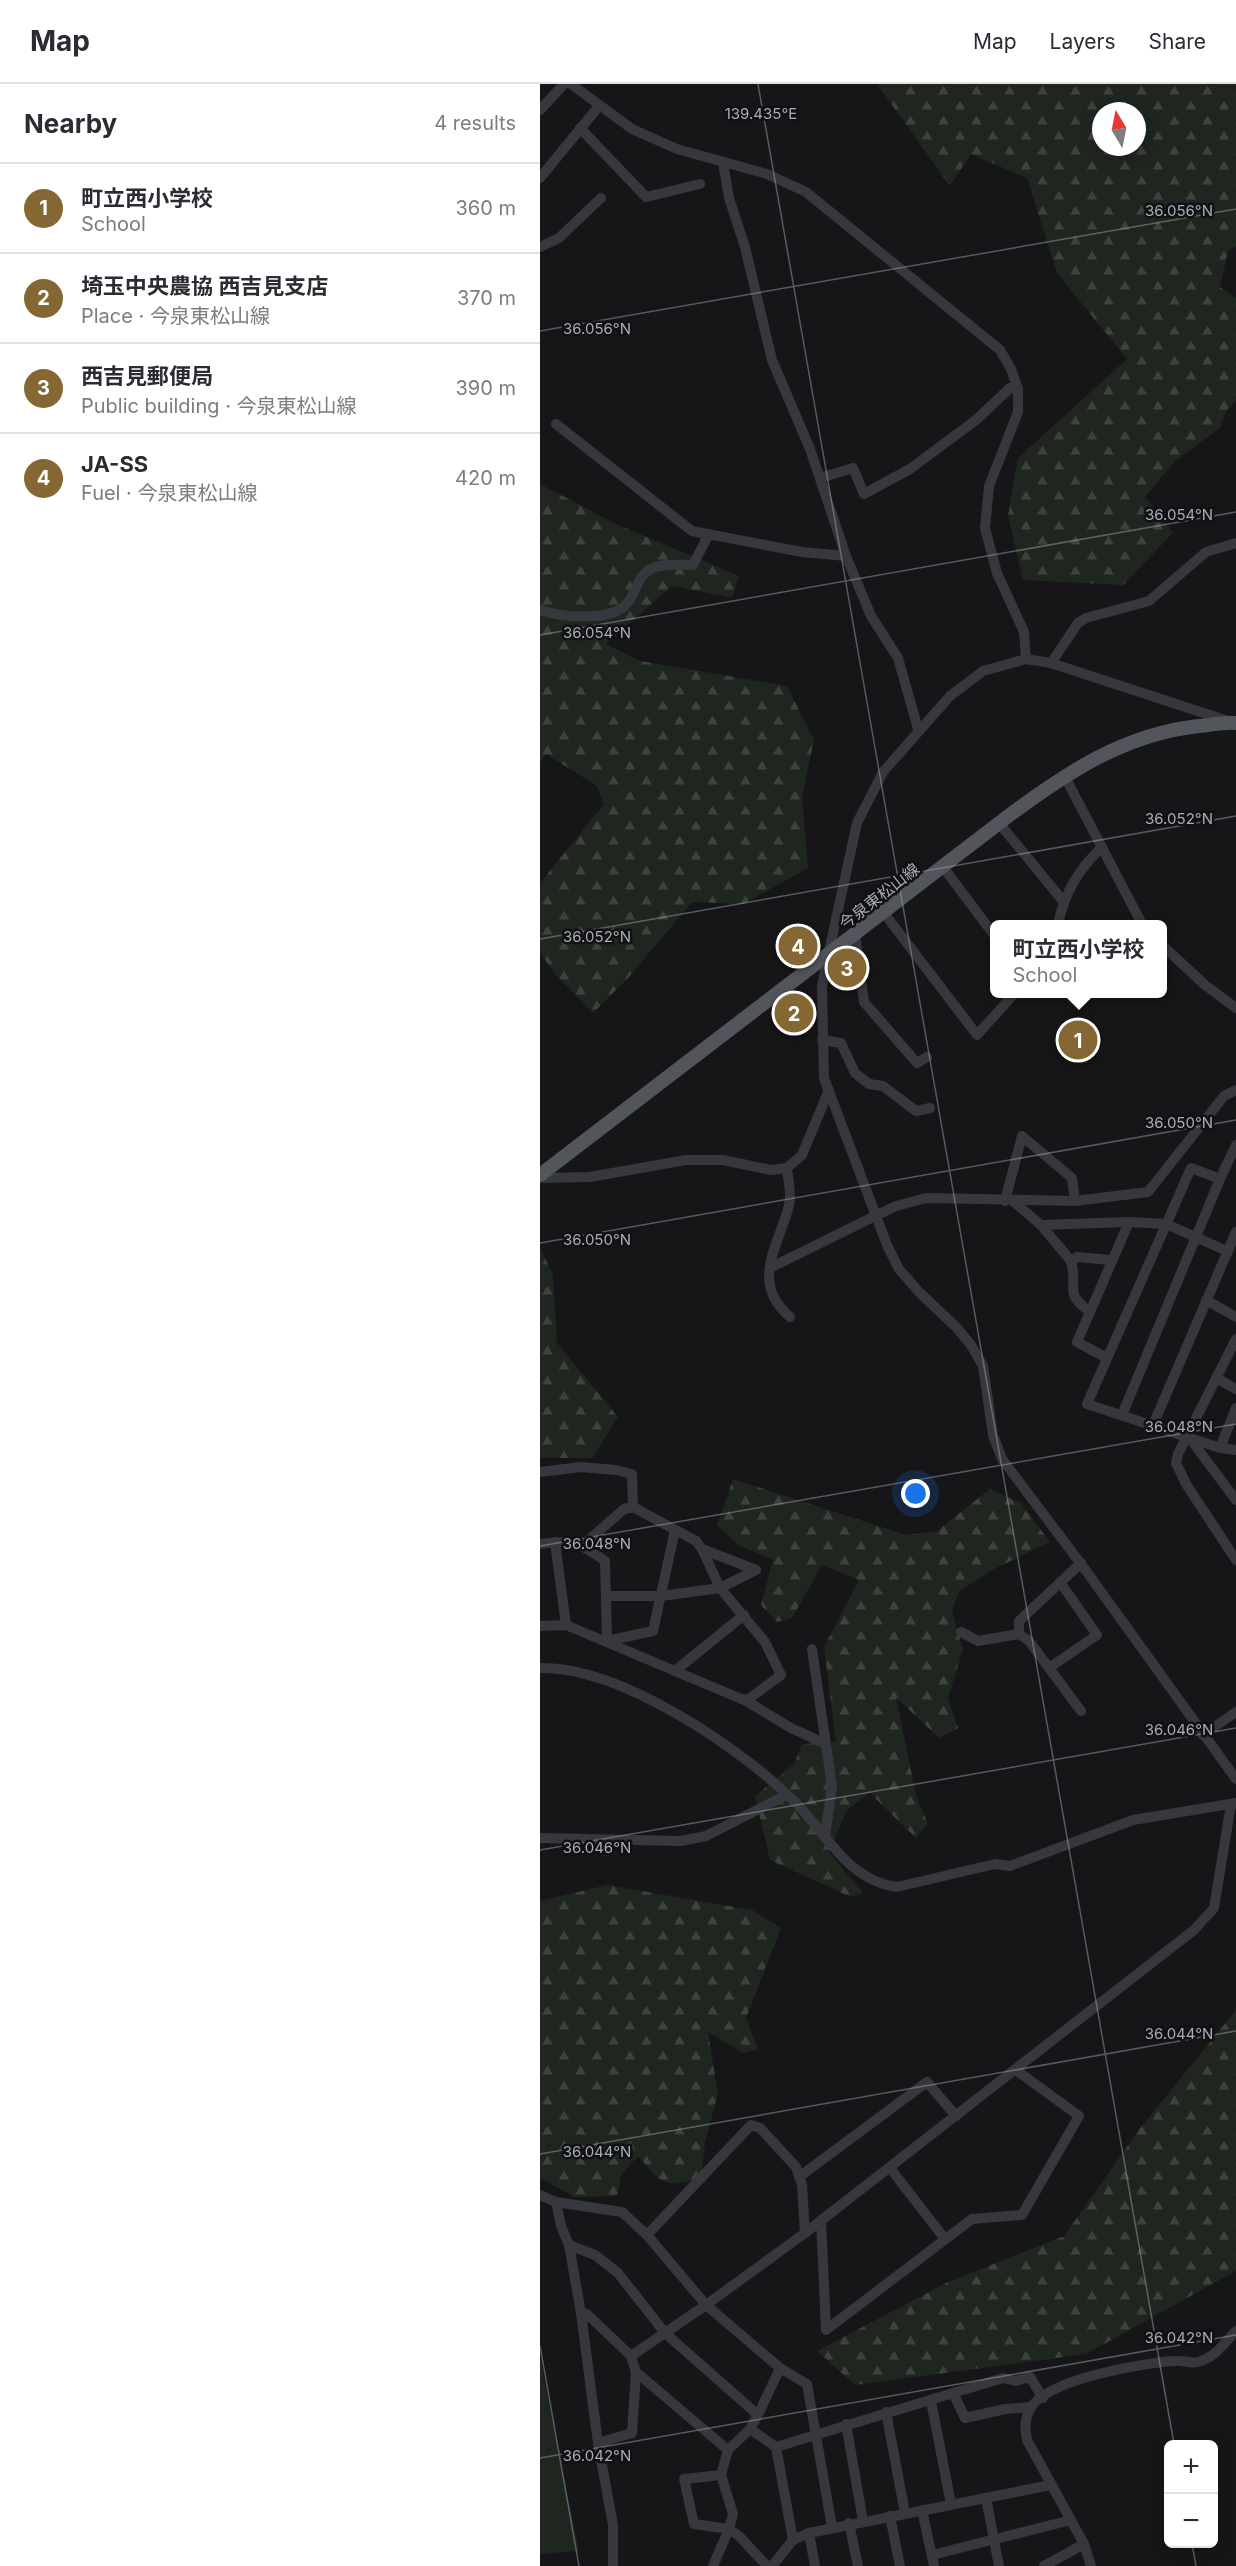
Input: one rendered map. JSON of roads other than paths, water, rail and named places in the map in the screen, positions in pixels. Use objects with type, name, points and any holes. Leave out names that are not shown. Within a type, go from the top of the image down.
[{"type":"main road","name":"今泉東松山線","points":[[540,1177],[1064,775],[1108,751],[1143,736],[1186,727],[1235,723]]},
{"type":"street","points":[[540,110],[564,84]]},
{"type":"street","points":[[571,84],[632,129],[677,149],[767,174],[806,192],[1000,350],[1011,369],[1018,389],[1018,412],[989,486],[985,528],[997,573],[1024,632],[1026,659]]},
{"type":"street","points":[[540,178],[598,106]]},
{"type":"street","points":[[580,128],[646,197],[700,184]]},
{"type":"street","points":[[723,162],[729,198],[745,247],[772,360],[810,449],[846,556],[871,615],[898,658],[918,729]]},
{"type":"street","points":[[540,247],[559,238],[601,198]]},
{"type":"street","points":[[820,478],[854,468],[864,494],[910,469],[976,420],[1010,388],[1018,389]]},
{"type":"street","points":[[556,424],[692,531],[802,552],[846,556]]},
{"type":"street","points":[[540,610],[582,616],[616,613],[628,603],[642,575],[653,567],[693,565],[709,534]]},
{"type":"street","points":[[1051,663],[1077,623],[1086,618],[1149,601],[1206,552],[1236,543]]},
{"type":"street","points":[[1235,723],[1051,663],[1026,659],[983,671],[950,696],[918,729],[883,772],[857,823],[822,987],[822,1040],[824,1078],[899,1269],[957,1328],[971,1345],[983,1366],[993,1435],[1002,1459],[1081,1563],[1236,1779]]},
{"type":"street","points":[[1064,775],[1140,920]]},
{"type":"street","points":[[999,823],[1063,901]]},
{"type":"street","points":[[1059,920],[1063,901],[1083,865],[1102,847]]},
{"type":"street","points":[[943,867],[990,930]]},
{"type":"street","points":[[884,913],[977,1035],[1010,998]]},
{"type":"street","points":[[855,935],[864,1002],[917,1063],[927,1057]]},
{"type":"street","points":[[1167,950],[1205,985],[1236,1008]]},
{"type":"street","points":[[822,1040],[841,1043],[855,1073],[869,1084],[883,1086],[916,1111],[930,1108]]},
{"type":"street","points":[[540,1177],[590,1177],[686,1160],[723,1160],[771,1170],[787,1168],[802,1155],[830,1090]]},
{"type":"street","points":[[770,1268],[896,1206],[926,1198],[1075,1201],[1148,1192],[1224,1096],[1236,1090]]},
{"type":"street","points":[[1010,1201],[1022,1136],[1072,1178],[1075,1201]]},
{"type":"street","points":[[1122,1415],[1236,1145]]},
{"type":"street","points":[[787,1168],[790,1203],[771,1258],[770,1268],[771,1293],[790,1317]]},
{"type":"street","points":[[1220,1179],[1191,1168],[1088,1404],[1220,1448],[1236,1450]]},
{"type":"street","points":[[1010,1201],[1041,1225],[1071,1261],[1075,1276],[1072,1291],[1075,1301],[1090,1312]]},
{"type":"street","points":[[1107,1358],[1077,1342],[1128,1222]]},
{"type":"street","points":[[1041,1225],[1128,1222],[1166,1224],[1227,1251]]},
{"type":"street","points":[[1153,1425],[1236,1232]]},
{"type":"street","points":[[1071,1261],[1077,1257],[1111,1260]]},
{"type":"street","points":[[1206,1300],[1236,1317]]},
{"type":"street","points":[[1236,1339],[1178,1454],[1176,1463],[1186,1484],[1236,1560]]},
{"type":"street","points":[[1216,1378],[1236,1389]]},
{"type":"street","points":[[1220,1448],[1236,1408]]},
{"type":"street","points":[[1188,1438],[1236,1500]]},
{"type":"street","points":[[540,1472],[581,1467],[632,1474],[633,1507]]},
{"type":"street","points":[[583,1545],[624,1509],[633,1507],[696,1541],[720,1588],[765,1642],[781,1675],[746,1701],[743,1699]]},
{"type":"street","points":[[607,1641],[653,1631],[675,1530]]},
{"type":"street","points":[[555,1542],[566,1625]]},
{"type":"street","points":[[540,1544],[555,1542],[583,1545],[606,1561],[607,1641]]},
{"type":"street","points":[[606,1596],[661,1596],[720,1588],[756,1570],[702,1549]]},
{"type":"street","points":[[1019,1634],[1019,1621],[1081,1563]]},
{"type":"street","points":[[1049,1668],[1097,1635],[1060,1582]]},
{"type":"street","points":[[676,1670],[744,1615]]},
{"type":"street","points":[[540,1626],[566,1625],[607,1641],[743,1699],[791,1728],[826,1744]]},
{"type":"street","points":[[961,1632],[978,1641],[1019,1634],[1029,1641],[1081,1711]]},
{"type":"street","points":[[812,1649],[831,1786],[825,1836]]},
{"type":"street","points":[[540,1668],[555,1668],[597,1679],[656,1701],[707,1731],[771,1780],[851,1866],[869,1880],[897,1887],[995,1864],[1010,1866],[1133,1820],[1233,1803],[1214,1908],[1207,1918],[1155,1963],[805,2233],[631,2356]]},
{"type":"street","points":[[1203,1735],[1236,1712]]},
{"type":"street","points":[[540,1838],[681,1841],[706,1836],[786,1795]]},
{"type":"street","points":[[820,2220],[826,2330],[972,2219],[1022,2215],[1078,2116],[1016,2070]]},
{"type":"street","points":[[799,2177],[927,2082],[956,2116]]},
{"type":"street","points":[[647,2235],[751,2125],[760,2128],[796,2167],[805,2233]]},
{"type":"street","points":[[890,2168],[945,2239]]},
{"type":"street","points":[[540,2195],[556,2202],[622,2212],[647,2235],[706,2305],[780,2368],[807,2384],[832,2527]]},
{"type":"street","points":[[556,2202],[561,2226],[569,2246],[580,2313],[598,2442],[613,2525],[613,2566]]},
{"type":"street","points":[[569,2246],[595,2255],[618,2273],[665,2334],[758,2415]]},
{"type":"street","points":[[580,2313],[587,2314],[631,2356],[636,2372],[632,2433],[598,2442]]},
{"type":"street","points":[[953,2393],[965,2418],[1005,2409],[1031,2407],[1064,2385],[1108,2370],[1178,2361],[1196,2363],[1212,2357],[1236,2331]]},
{"type":"street","points":[[713,2566],[734,2514],[721,2475],[728,2450],[750,2428],[780,2368]]},
{"type":"street","points":[[636,2372],[728,2450]]},
{"type":"street","points":[[776,2447],[1003,2378],[1016,2381],[1030,2377],[1043,2398]]},
{"type":"street","points":[[931,2401],[951,2504]]},
{"type":"street","points":[[1031,2407],[1024,2426],[1027,2440],[1084,2544],[1091,2566]]},
{"type":"street","points":[[886,2412],[905,2513]]},
{"type":"street","points":[[846,2424],[863,2521]]},
{"type":"street","points":[[750,2428],[776,2447],[793,2540]]},
{"type":"street","points":[[721,2475],[684,2479],[694,2524],[729,2529],[739,2536],[767,2566]]},
{"type":"street","points":[[772,2566],[793,2540],[808,2533],[849,2523],[1051,2485]]},
{"type":"street","points":[[986,2498],[999,2566]]},
{"type":"street","points":[[922,2510],[933,2561],[994,2540],[1071,2520]]},
{"type":"street","points":[[890,2516],[900,2566]]},
{"type":"street","points":[[849,2523],[858,2566]]},
{"type":"street","points":[[808,2533],[815,2566]]},
{"type":"street","points":[[1044,2566],[1084,2544]]},
{"type":"place","name":"JA-SS","points":[[798,946]]},
{"type":"place","name":"西吉見郵便局","points":[[847,968]]},
{"type":"place","name":"埼玉中央農協 西吉見支店","points":[[794,1013]]},
{"type":"place","name":"町立西小学校","points":[[1078,1040]]}]
